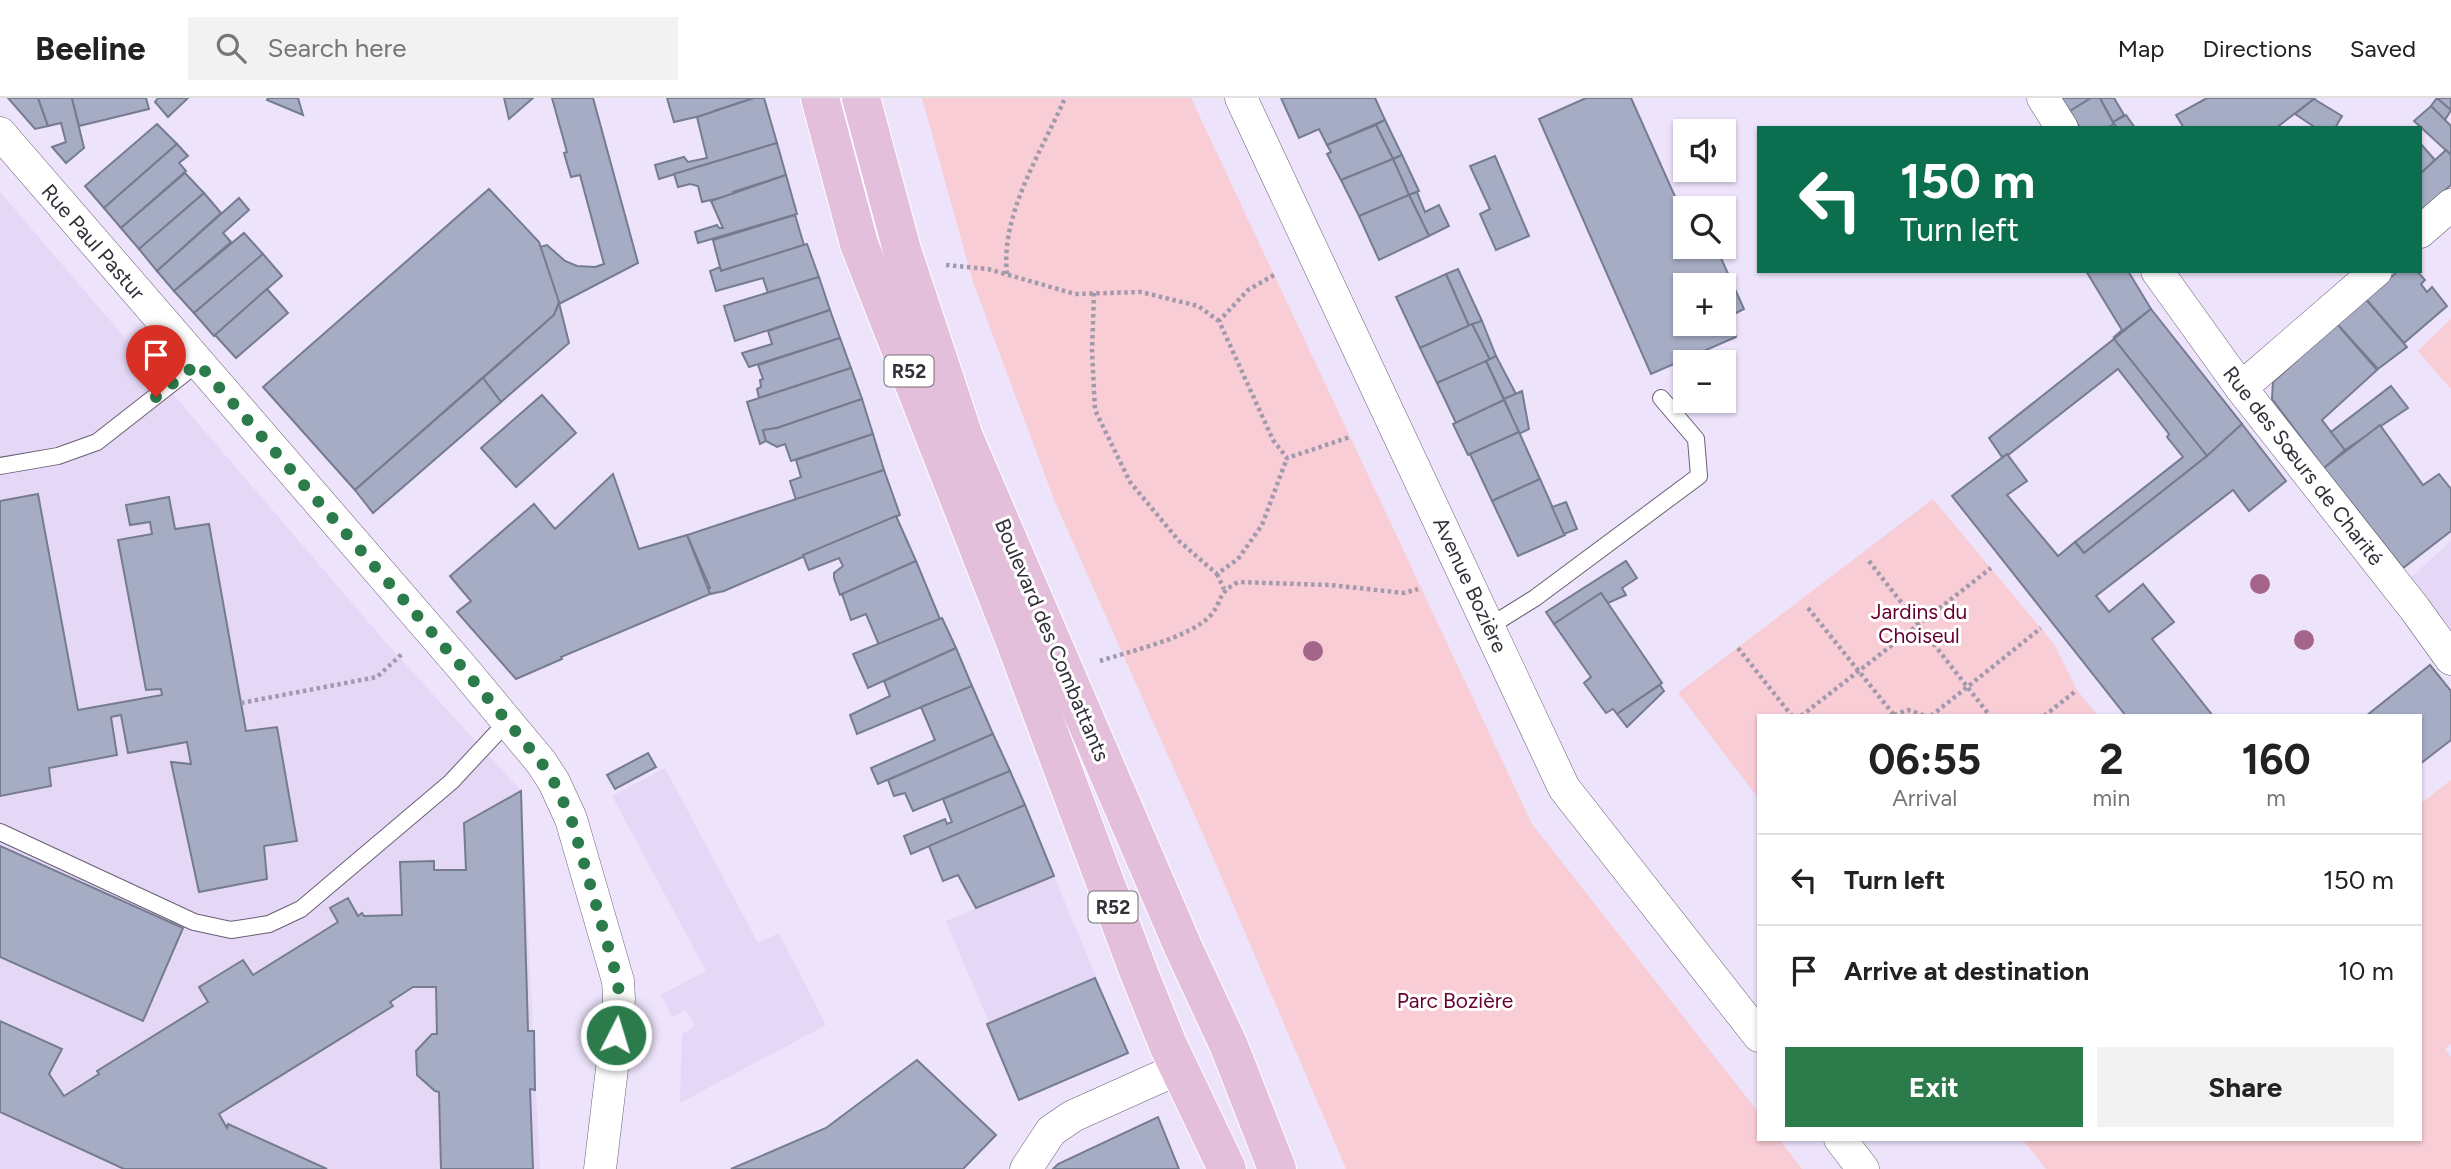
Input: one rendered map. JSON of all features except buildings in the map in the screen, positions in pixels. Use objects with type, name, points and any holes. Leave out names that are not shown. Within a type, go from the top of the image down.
[{"type":"main road","name":"Boulevard des Combattants","points":[[820,98],[859,244],[1168,1045],[1227,1169]]},
{"type":"main road","name":"Boulevard des Combattants","points":[[861,98],[902,250],[964,437],[1183,947],[1231,1052],[1277,1169]]},
{"type":"street","name":"Avenue Bozière","points":[[1241,98],[1564,788],[1757,1033]]},
{"type":"street","points":[[2043,98],[2061,126]]},
{"type":"street","name":"Rue Paul Pastur","points":[[0,133],[429,629],[554,782],[571,818],[618,981],[616,1035],[600,1169]]},
{"type":"street","points":[[2422,230],[2451,205]]},
{"type":"street","name":"Rue des Sœurs de Charité","points":[[2158,273],[2241,388],[2415,609],[2451,659]]},
{"type":"street","points":[[2241,388],[2374,273]]},
{"type":"street","points":[[1026,1169],[1051,1131],[1073,1116],[1180,1068]]},
{"type":"street","points":[[1842,1141],[1863,1169]]},
{"type":"lane","points":[[0,466],[58,456],[97,442],[198,363]]},
{"type":"lane","points":[[1490,626],[1535,598],[1699,476],[1696,439],[1661,398]]},
{"type":"lane","points":[[0,832],[194,922],[231,930],[269,924],[301,909],[311,901],[451,782],[507,722]]},
{"type":"path","points":[[1007,275],[1006,260],[1017,200],[1065,98]]},
{"type":"path","points":[[933,264],[988,269],[1075,293],[1141,292],[1198,306],[1219,321],[1273,440],[1287,458]]},
{"type":"path","points":[[1219,321],[1248,290],[1274,275]]},
{"type":"path","points":[[1094,293],[1092,351],[1095,410],[1130,482],[1178,541],[1217,574],[1224,589]]},
{"type":"path","points":[[1287,458],[1350,437]]},
{"type":"path","points":[[1217,574],[1238,559],[1262,525],[1287,458]]},
{"type":"path","points":[[1869,561],[1989,714]]},
{"type":"path","points":[[1803,714],[1991,568]]},
{"type":"path","points":[[1089,664],[1184,633],[1210,615],[1224,589],[1238,582],[1330,585],[1404,593],[1418,589]]},
{"type":"path","points":[[1808,608],[1892,714]]},
{"type":"path","points":[[1932,714],[2041,628]]},
{"type":"path","points":[[241,703],[377,677],[429,629]]},
{"type":"path","points":[[1738,648],[1790,714]]},
{"type":"path","points":[[2047,714],[2077,690]]},
{"type":"path","points":[[1896,714],[1908,710],[1922,714]]},
{"type":"shaded area","points":[[0,192],[388,645],[521,791],[540,1169],[0,1169]]},
{"type":"shaded area","points":[[2451,541],[2451,636],[2406,582]]},
{"type":"shaded area","points":[[665,768],[758,943],[779,933],[826,1025],[680,1103],[682,1034],[695,1026],[686,1010],[672,1017],[661,995],[706,971],[612,796]]},
{"type":"shaded area","points":[[1054,876],[1096,977],[989,1023],[946,921]]},
{"type":"green space","name":"Parc Bozière","points":[[922,98],[1191,98],[1532,824],[1757,1110],[1757,1141],[1781,1141],[1802,1169],[1346,1169],[1203,834],[1055,502],[973,282]]},
{"type":"green space","points":[[2451,319],[2451,389],[2418,351]]},
{"type":"green space","name":"Jardins du Choiseul","points":[[1933,499],[2054,644],[2077,690],[2096,714],[1757,714],[1757,796],[1678,693]]},
{"type":"green space","points":[[2451,780],[2451,1044],[2445,1049],[2451,1057],[2451,1169],[2046,1169],[2024,1141],[2422,1141],[2422,802]]},
{"type":"route","points":[[156,397],[198,363],[541,762],[571,818],[614,963],[619,999],[616,1035]]}]
